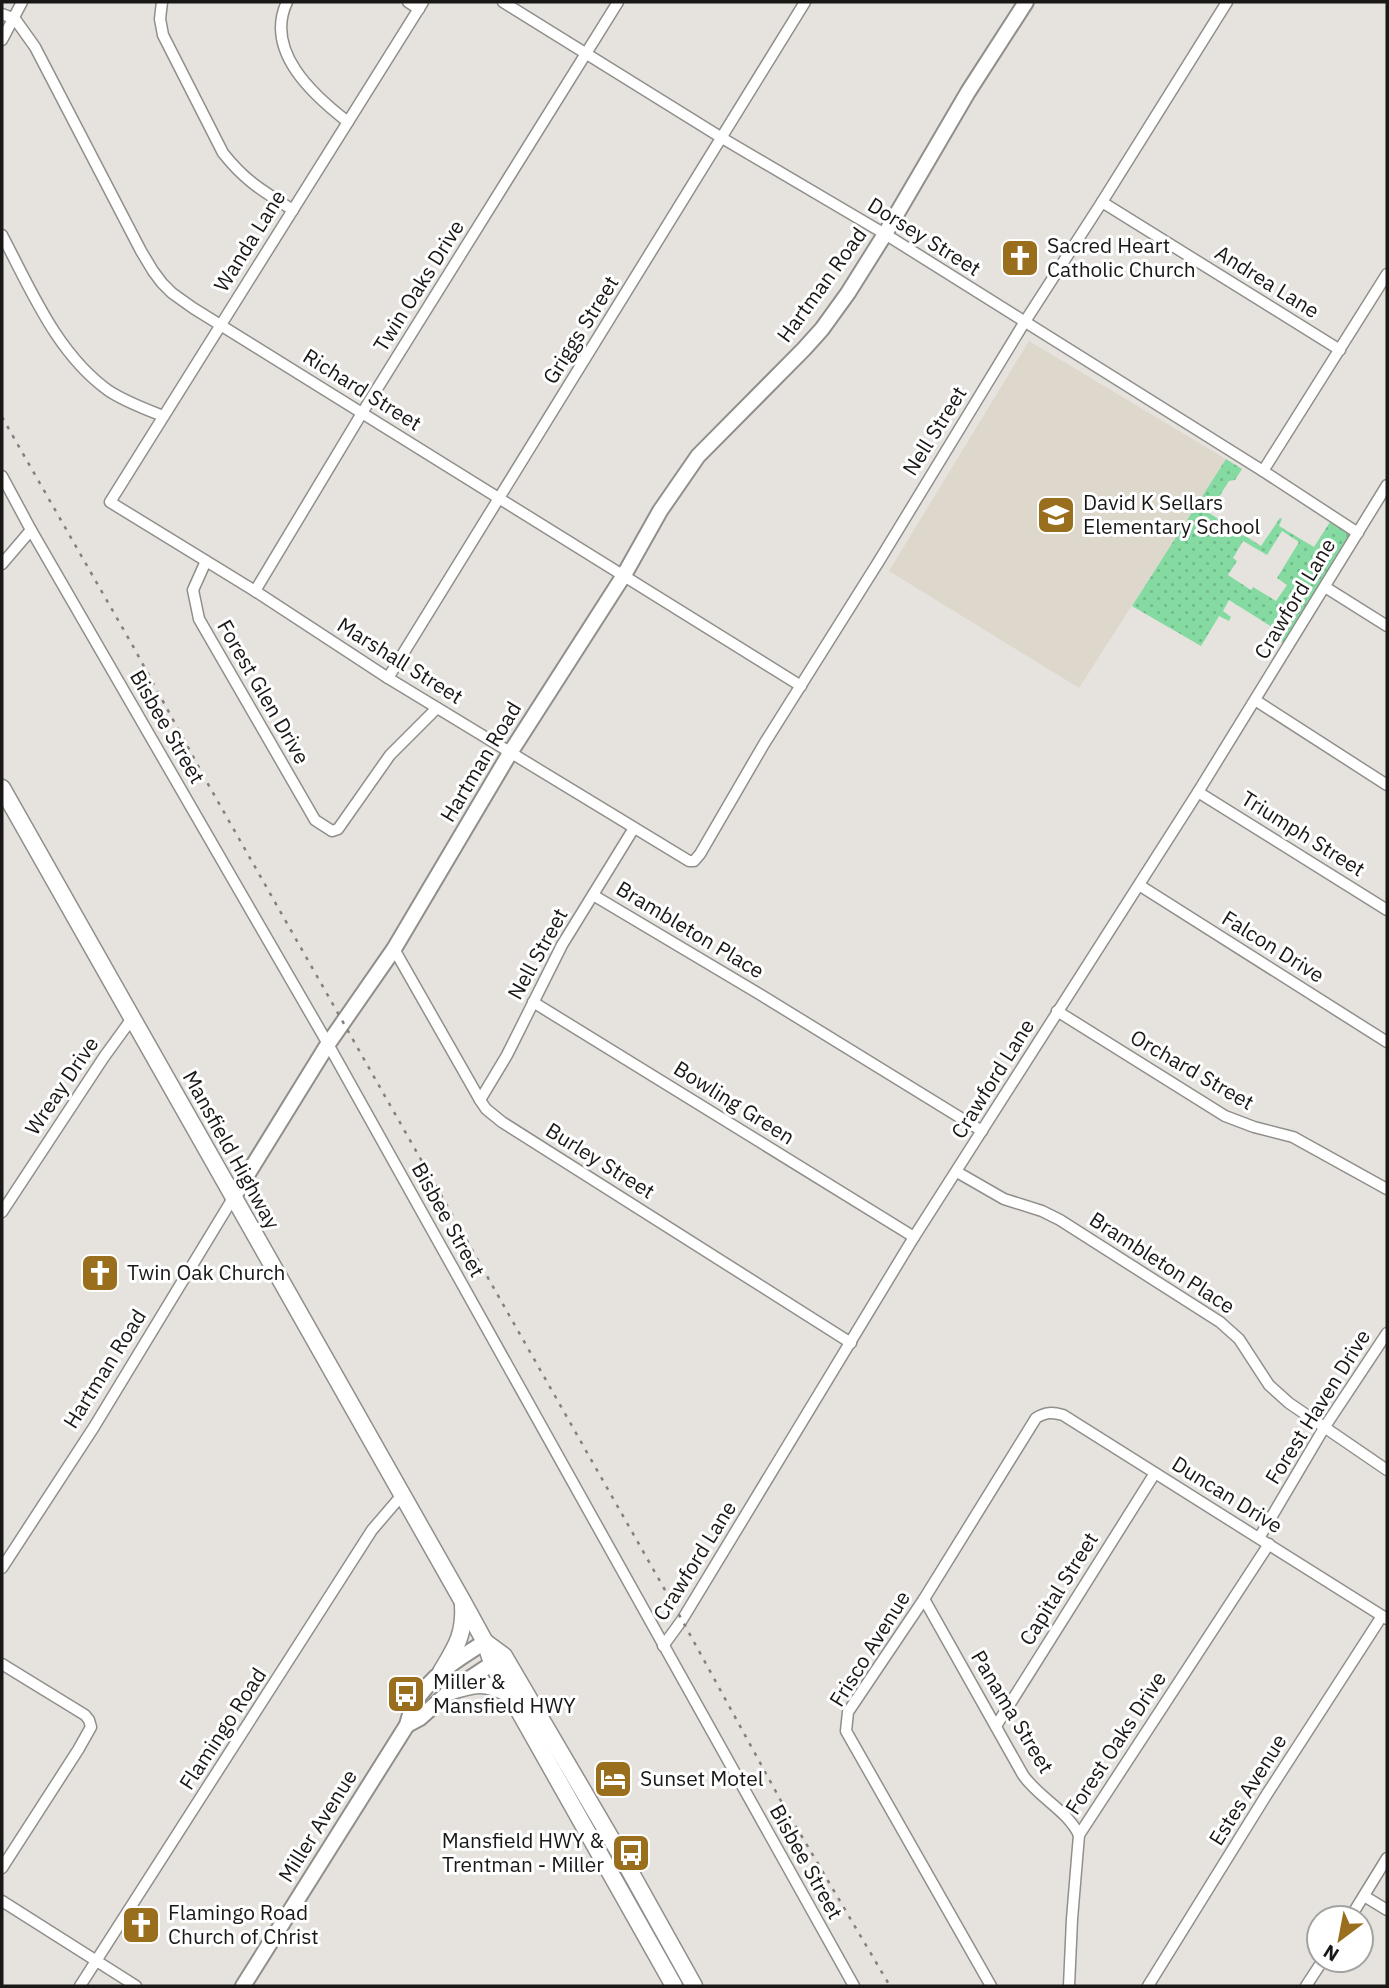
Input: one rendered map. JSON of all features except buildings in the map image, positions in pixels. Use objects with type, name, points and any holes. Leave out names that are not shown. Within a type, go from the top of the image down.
[{"type":"main road","name":"Mansfield Highway","points":[[2,788],[485,1642],[626,1864],[694,1986]]},
{"type":"main road","points":[[441,1672],[460,1638],[464,1622],[463,1602]]},
{"type":"main road","name":"Mansfield Highway","points":[[498,1660],[509,1694],[674,1986]]},
{"type":"main road","points":[[449,1692],[472,1684],[485,1684],[509,1694]]},
{"type":"main road","points":[[610,1872],[626,1864]]},
{"type":"street","points":[[2,40],[22,2]]},
{"type":"street","points":[[162,2],[160,19],[163,35],[223,153],[251,184],[293,210]]},
{"type":"street","points":[[287,2],[281,22],[285,51],[312,92],[348,122]]},
{"type":"street","points":[[408,2],[421,5]]},
{"type":"street","name":"Dorsey Street","points":[[503,2],[722,138],[885,234],[1358,533]]},
{"type":"street","name":"Twin Oaks Drive","points":[[255,591],[362,413],[618,2]]},
{"type":"street","name":"Griggs Street","points":[[388,678],[805,2]]},
{"type":"street","name":"Hartman Road","points":[[2,1568],[100,1416],[328,1044],[394,949],[510,753],[624,575],[660,511],[698,456],[822,329],[848,293],[968,92],[1026,2]]},
{"type":"street","name":"Nell Street","points":[[670,850],[689,861],[694,861],[700,854],[764,744],[1024,323],[1227,2]]},
{"type":"street","name":"Wanda Lane","points":[[110,502],[421,5]]},
{"type":"street","points":[[2,14],[15,19]]},
{"type":"street","name":"Richard Street","points":[[15,19],[34,47],[153,271],[172,293],[801,686]]},
{"type":"street","name":"Andrea Lane","points":[[1102,202],[1340,350]]},
{"type":"street","points":[[2,235],[55,333],[70,354],[109,391],[163,416]]},
{"type":"street","points":[[1263,471],[1387,274]]},
{"type":"street","name":"Bisbee Street","points":[[2,476],[328,1044],[854,1986]]},
{"type":"street","name":"Crawford Lane","points":[[663,1646],[682,1620],[914,1237],[1198,792],[1387,487]]},
{"type":"street","name":"Marshall Street","points":[[110,502],[255,591],[388,678],[670,850]]},
{"type":"street","points":[[2,564],[31,530]]},
{"type":"street","name":"Forest Glen Drive","points":[[206,561],[193,590],[199,619],[316,820],[332,831],[338,829],[390,755],[437,708]]},
{"type":"street","points":[[1325,587],[1387,626]]},
{"type":"street","points":[[1255,700],[1387,785]]},
{"type":"street","name":"Triumph Street","points":[[1198,792],[1387,910]]},
{"type":"street","name":"Nell Street","points":[[480,1100],[507,1055],[562,945],[634,828]]},
{"type":"street","name":"Falcon Drive","points":[[1139,885],[1385,1037]]},
{"type":"street","name":"Brambleton Place","points":[[593,895],[982,1131]]},
{"type":"street","name":"Burley Street","points":[[394,949],[486,1109],[502,1122],[851,1343]]},
{"type":"street","name":"Bowling Green","points":[[533,1002],[914,1237]]},
{"type":"street","name":"Orchard Street","points":[[1058,1011],[1226,1116],[1254,1127],[1293,1137],[1387,1189]]},
{"type":"street","name":"Wreay Drive","points":[[2,1212],[104,1056],[133,1017]]},
{"type":"street","name":"Brambleton Place","points":[[957,1172],[1004,1199],[1042,1211],[1060,1220],[1220,1322],[1239,1339],[1269,1385],[1289,1403],[1387,1469]]},
{"type":"street","name":"Forest Haven Drive","points":[[1259,1538],[1324,1428],[1387,1333]]},
{"type":"street","name":"Duncan Drive","points":[[1043,1414],[1053,1412],[1063,1415],[1385,1617]]},
{"type":"street","name":"Frisco Avenue","points":[[990,1986],[846,1731],[848,1713],[924,1599],[1037,1418],[1043,1414]]},
{"type":"street","name":"Capital Street","points":[[996,1726],[1155,1473]]},
{"type":"street","name":"Flamingo Road","points":[[80,1986],[372,1530],[402,1495]]},
{"type":"street","name":"Forest Oaks Drive","points":[[1069,1986],[1079,1835],[1269,1544]]},
{"type":"street","name":"Panama Street","points":[[924,1599],[1030,1784],[1074,1824],[1079,1835]]},
{"type":"street","name":"Estes Avenue","points":[[1148,1986],[1267,1794],[1385,1617]]},
{"type":"street","name":"Miller Avenue","points":[[243,1986],[407,1725],[414,1704],[441,1672],[485,1642]]},
{"type":"street","name":"Miller Avenue","points":[[407,1725],[420,1718],[449,1692],[498,1660]]},
{"type":"street","points":[[2,1664],[85,1716],[91,1727],[2,1867]]},
{"type":"street","points":[[1359,1904],[1387,1858]]},
{"type":"street","points":[[1364,1896],[1387,1910]]},
{"type":"street","points":[[2,1901],[136,1986]]},
{"type":"shaded area","name":"David K Sellars Elementary School","points":[[1029,341],[1226,459],[1079,688],[889,571]]},
{"type":"green space","points":[[1226,459],[1242,469],[1235,480],[1229,481],[1209,513],[1261,546],[1280,518],[1282,519],[1279,526],[1314,547],[1330,522],[1350,535],[1283,643],[1272,636],[1275,629],[1229,600],[1223,611],[1231,617],[1229,621],[1219,616],[1201,646],[1132,606]],"holes":[[[1282,531],[1299,542],[1277,578],[1287,585],[1276,601],[1253,587],[1251,590],[1228,575],[1237,561],[1233,558],[1243,541],[1267,555]]]},
{"type":"railway","points":[[2,417],[682,1620],[781,1801],[890,1986]]},
{"type":"place","name":"Sacred Heart Catholic Church","points":[[1020,258]]},
{"type":"place","name":"David K Sellars Elementary School","points":[[1056,515]]},
{"type":"place","name":"Twin Oak Church","points":[[100,1273]]},
{"type":"place","name":"Miller & Mansfield HWY","points":[[406,1694]]},
{"type":"place","name":"Sunset Motel","points":[[613,1779]]},
{"type":"place","name":"Mansfield HWY & Trentman - Miller","points":[[631,1853]]},
{"type":"place","name":"Flamingo Road Church of Christ","points":[[141,1925]]}]
